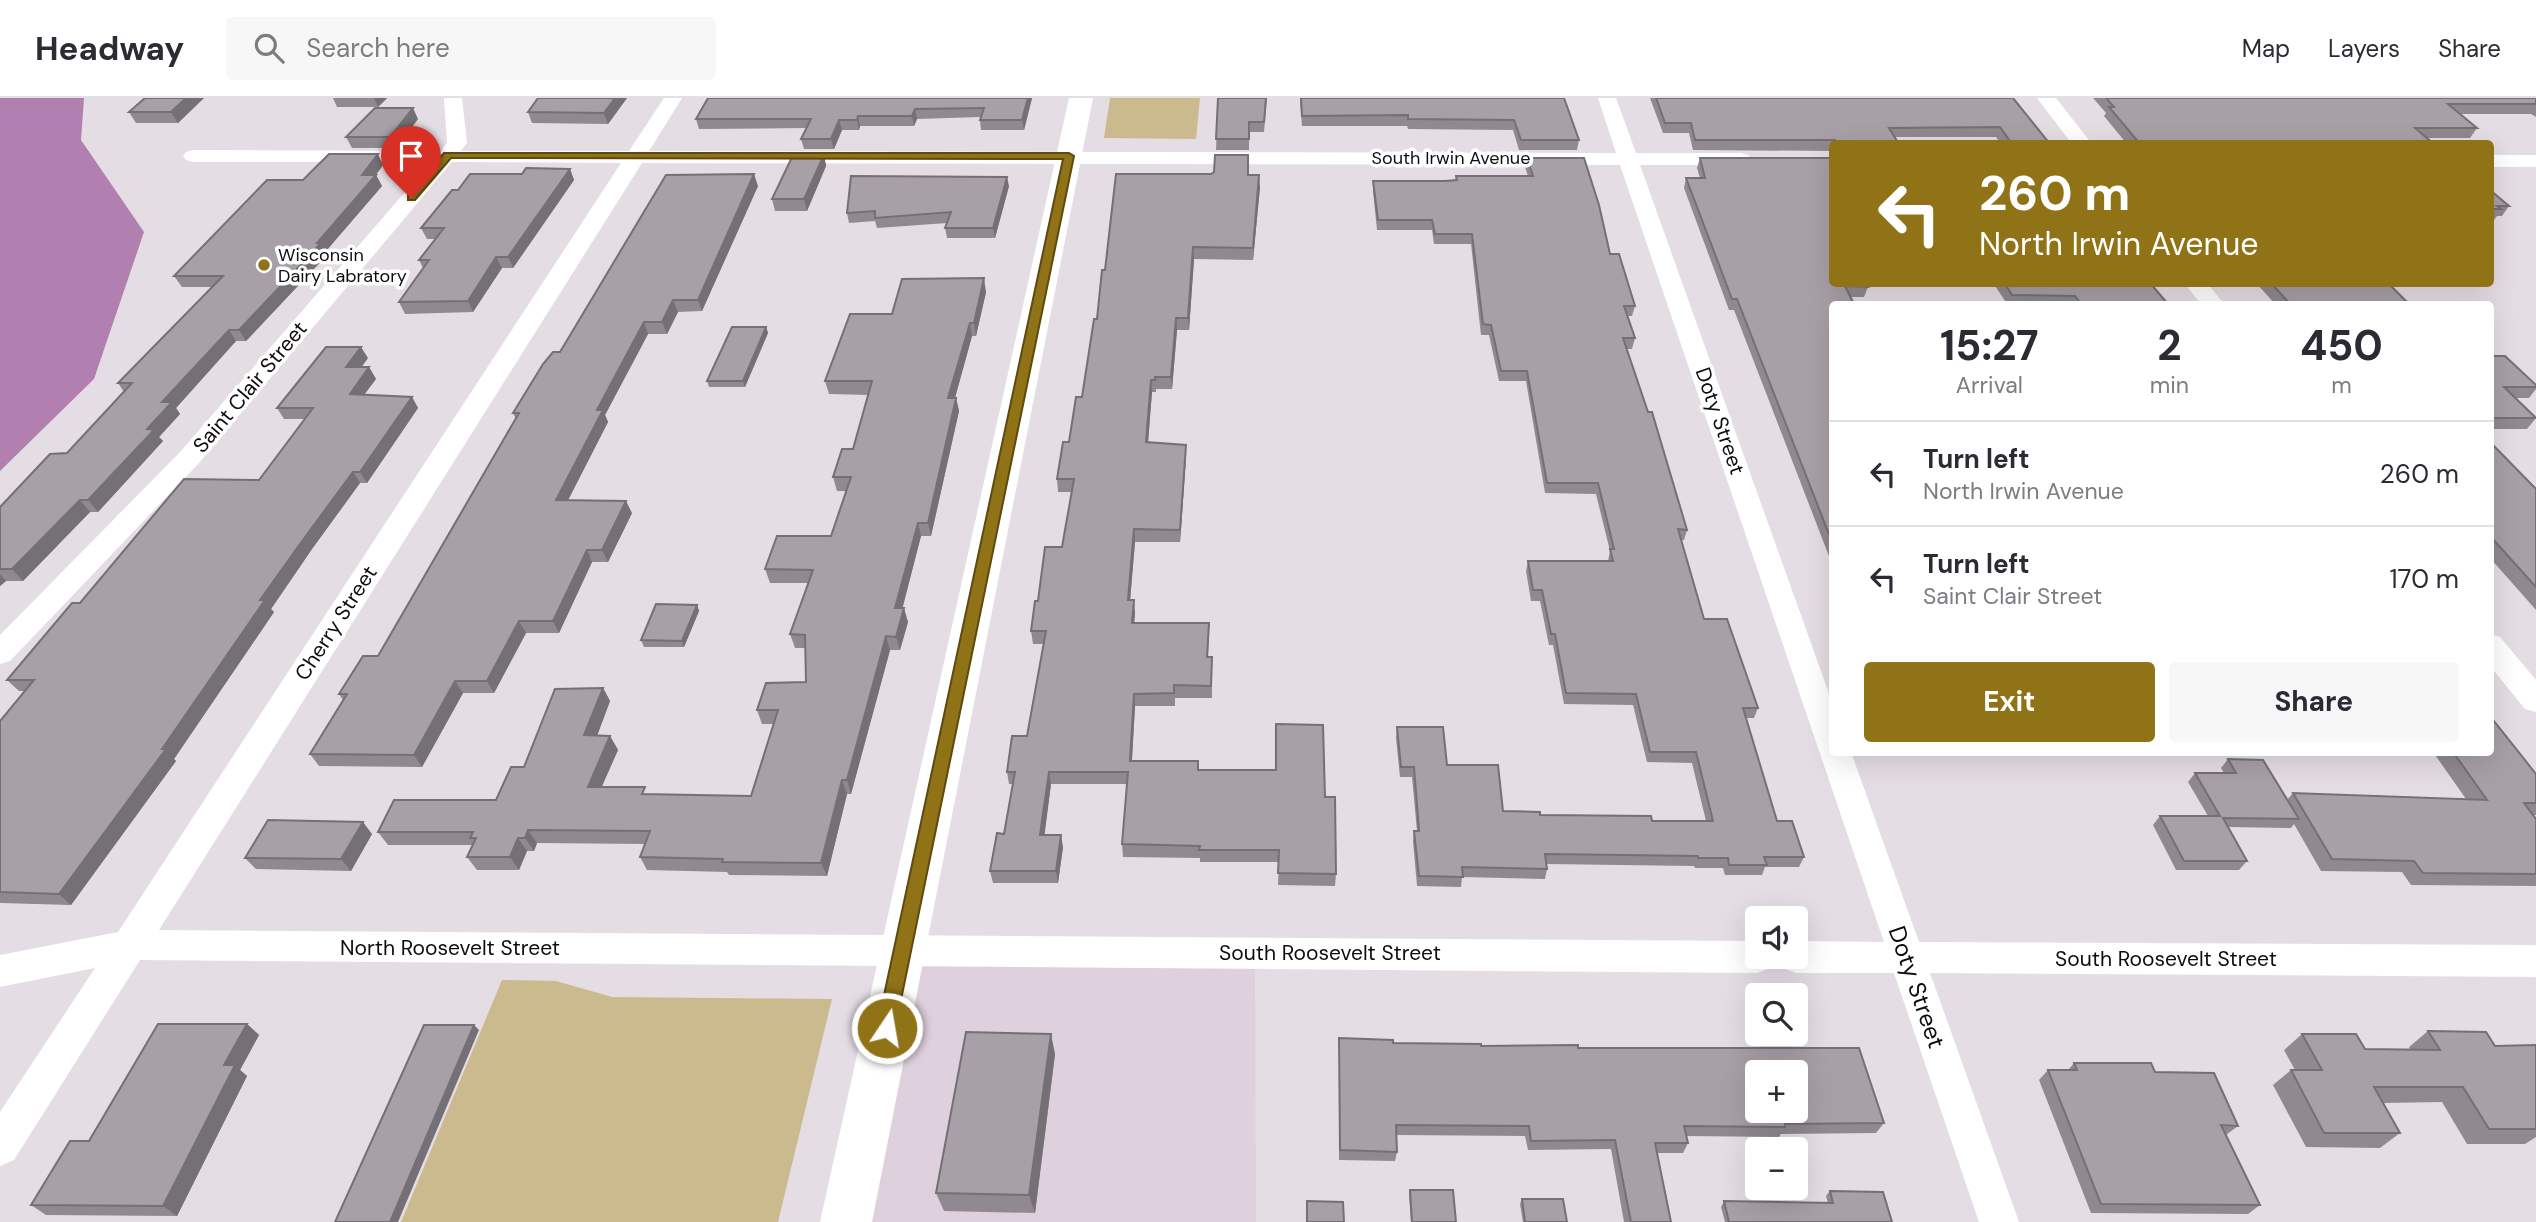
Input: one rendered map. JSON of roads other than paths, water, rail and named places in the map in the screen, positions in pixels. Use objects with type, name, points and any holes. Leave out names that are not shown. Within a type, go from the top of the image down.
[{"type":"street","name":"Saint Clair Street","points":[[0,653],[190,457],[448,155],[457,143],[453,98]]},
{"type":"street","name":"Cherry Street","points":[[0,1147],[673,98]]},
{"type":"street","points":[[846,1222],[1081,98]]},
{"type":"street","name":"Doty Street","points":[[1607,98],[1829,736]]},
{"type":"street","points":[[2046,98],[2080,140]]},
{"type":"street","name":"South Irwin Avenue","points":[[193,156],[1765,159]]},
{"type":"street","points":[[2494,161],[2536,161]]},
{"type":"street","points":[[2199,287],[2210,301]]},
{"type":"street","points":[[2494,650],[2536,701]]},
{"type":"street","name":"Doty Street","points":[[1836,756],[1999,1222]]},
{"type":"street","name":"North Roosevelt Street","points":[[0,971],[130,945],[903,950]]},
{"type":"street","name":"South Roosevelt Street","points":[[903,950],[1745,957]]},
{"type":"street","name":"South Roosevelt Street","points":[[1808,957],[2536,961]]},
{"type":"place","name":"Wisconsin Dairy Labratory","points":[[264,265]]}]
